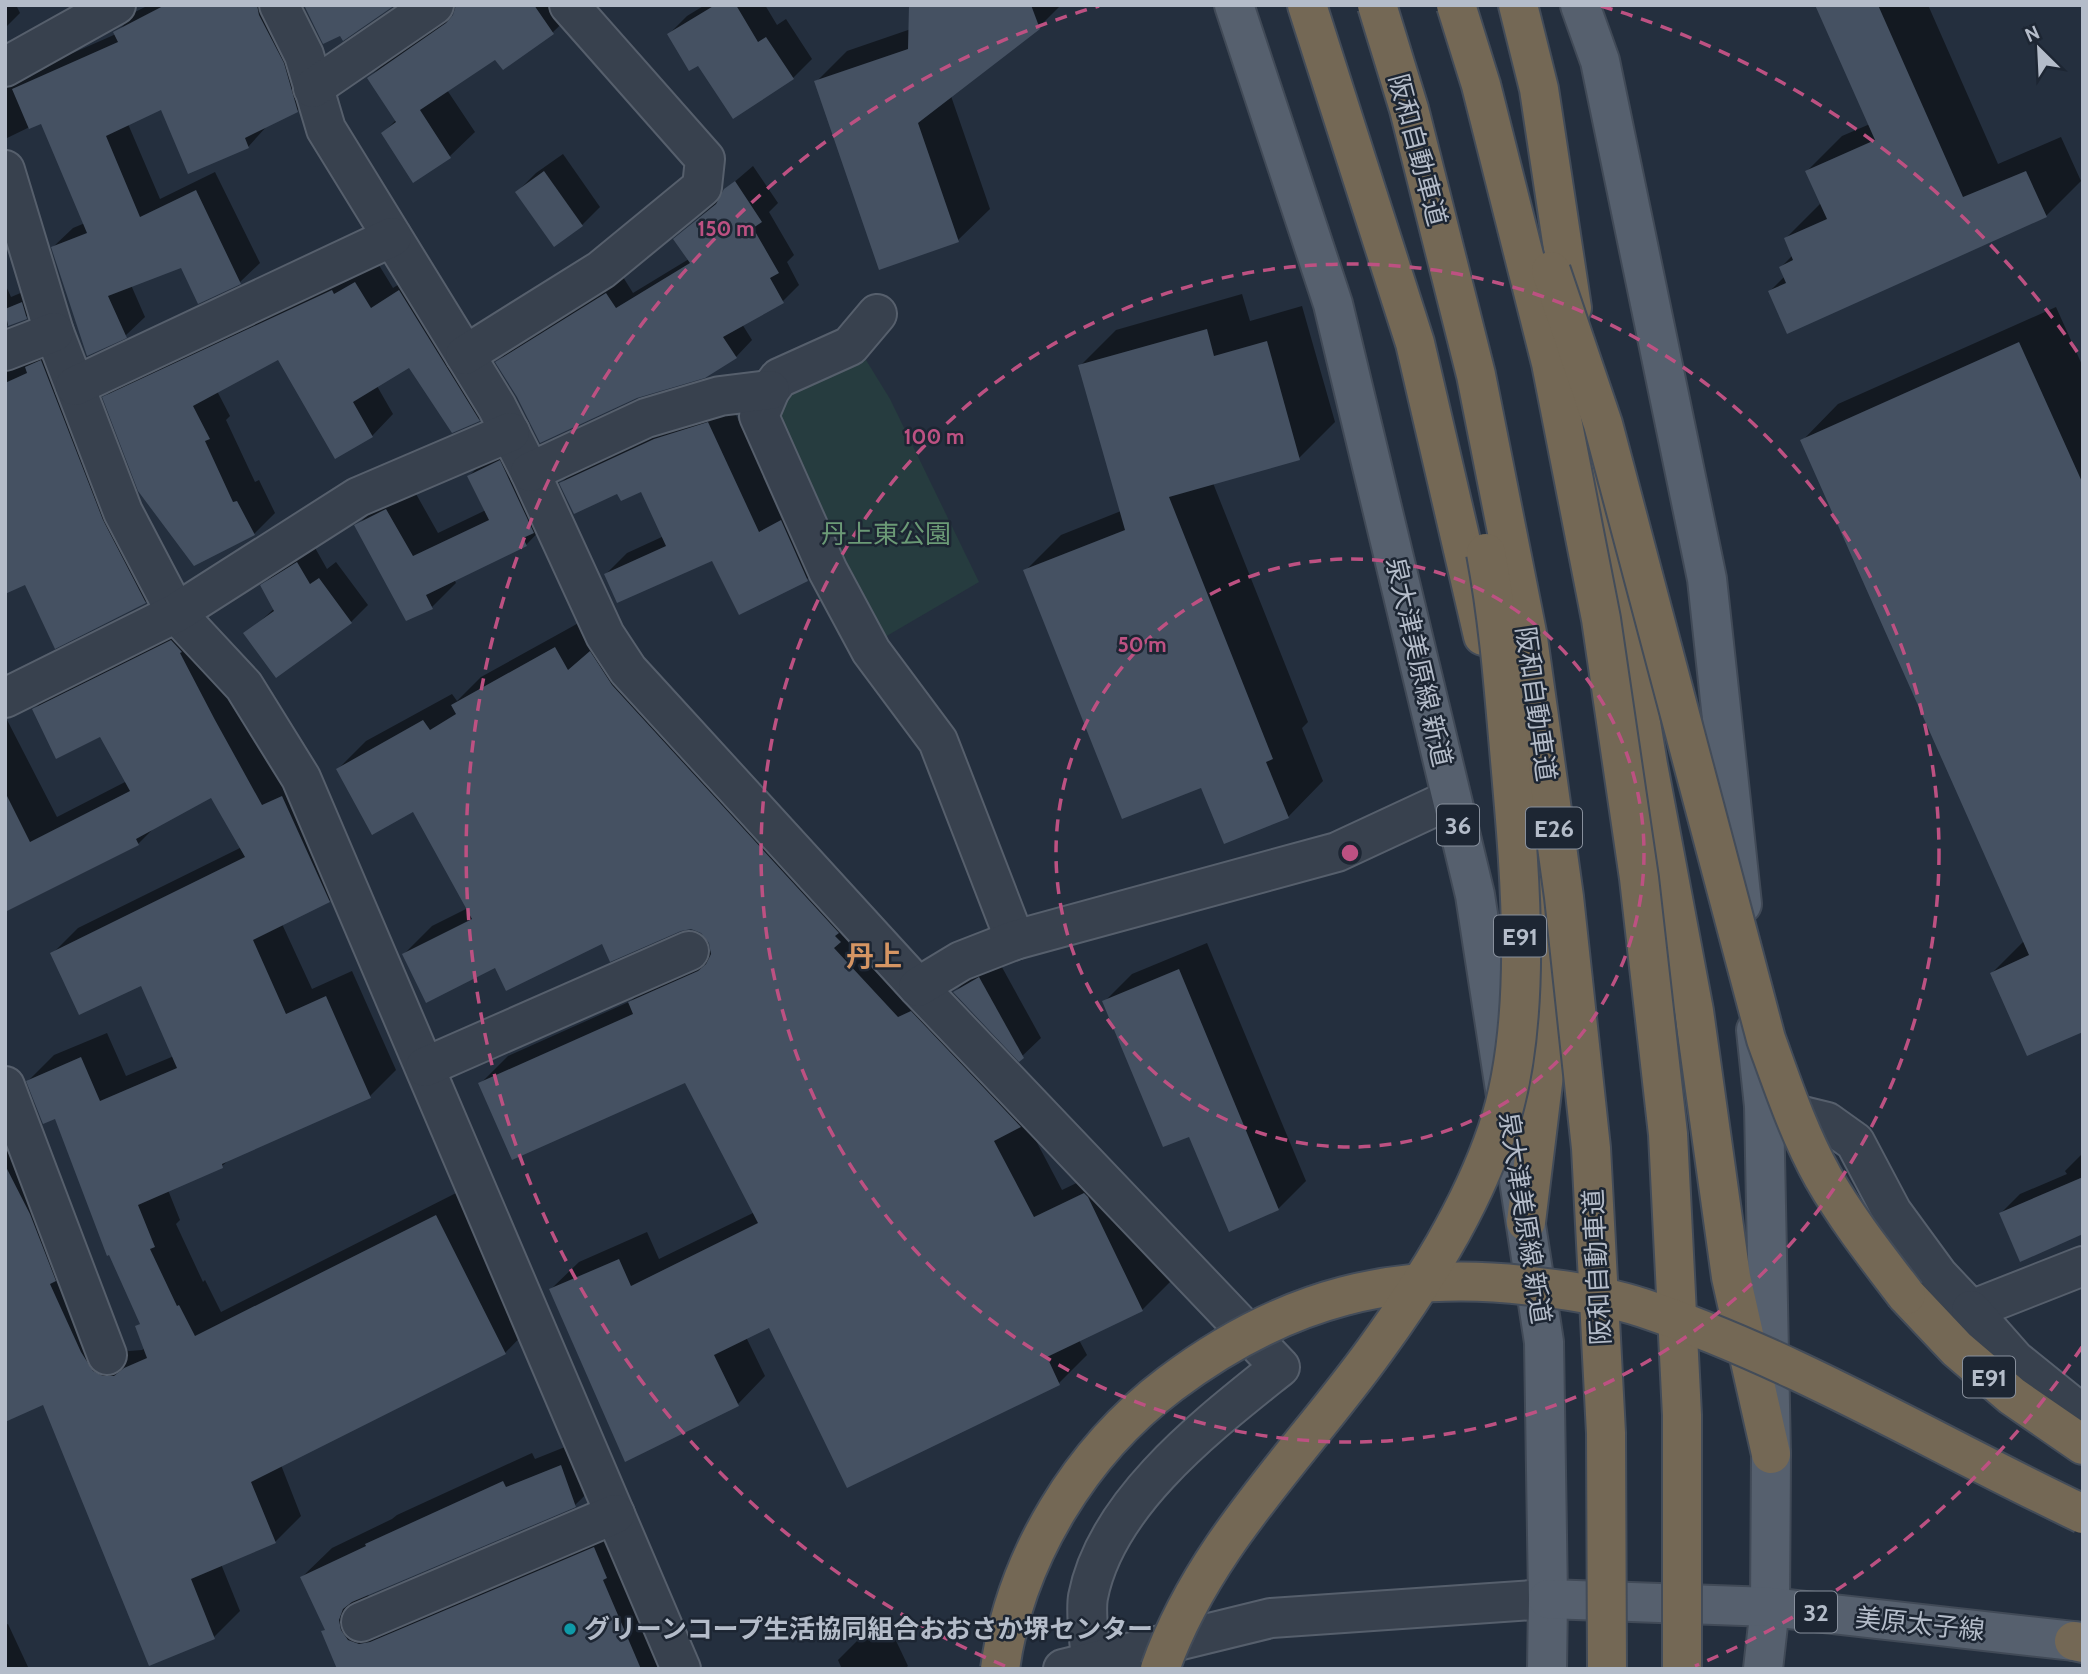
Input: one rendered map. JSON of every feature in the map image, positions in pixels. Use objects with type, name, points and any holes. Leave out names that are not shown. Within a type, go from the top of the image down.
[{"type":"highway","points":[[1307,5],[1415,343],[1531,843],[1544,960],[1544,1075],[1526,1222]]},
{"type":"highway","name":"阪和自動車道","points":[[1377,5],[1409,109],[1476,375],[1528,638],[1564,897],[1592,1162],[1606,1433],[1607,1669]]},
{"type":"highway","points":[[1456,5],[1481,85],[1551,363],[1601,620],[1639,878],[1668,1134],[1682,1415],[1682,1669]]},
{"type":"highway","points":[[1518,5],[1539,89],[1564,258],[1648,765],[1694,1011],[1731,1277],[1771,1454]]},
{"type":"highway","name":"E91","points":[[1481,85],[1539,236],[1603,424],[1766,1039],[1790,1107],[1823,1176],[1862,1238],[1906,1296],[1966,1357],[2012,1396],[2083,1445]]},
{"type":"highway","name":"E91","points":[[1160,1669],[1167,1647],[1203,1579],[1233,1535],[1409,1303],[1450,1233],[1477,1179],[1497,1131],[1512,1070],[1518,1012],[1521,929],[1516,826],[1503,678],[1489,570],[1453,384],[1409,109]]},
{"type":"highway","points":[[1000,1669],[1019,1590],[1051,1518],[1097,1455],[1146,1402],[1208,1355],[1269,1322],[1334,1298],[1399,1284],[1466,1280],[1525,1285],[1582,1292],[1641,1308],[1726,1340],[1885,1413],[2083,1514]]},
{"type":"main road","name":"泉大津美原線 新道","points":[[1234,5],[1333,304],[1475,895],[1544,1342],[1547,1669]]},
{"type":"main road","points":[[1580,5],[1600,61],[1707,579],[1764,1106],[1771,1454],[1770,1607],[1763,1669]]},
{"type":"main road","name":"美原太子線","points":[[1548,1599],[1770,1607],[2080,1642]]},
{"type":"street","points":[[5,67],[116,5]]},
{"type":"street","points":[[279,5],[304,55],[326,128],[510,432],[606,635],[628,670],[918,987],[1280,1367],[1199,1432],[1150,1484],[1107,1542],[1088,1598],[1077,1665]]},
{"type":"street","points":[[313,88],[434,5]]},
{"type":"street","points":[[465,355],[601,270],[702,187],[705,159],[569,5]]},
{"type":"street","points":[[5,170],[54,332],[123,513],[176,614],[244,686],[301,778],[681,1669]]},
{"type":"street","points":[[75,386],[392,237]]},
{"type":"street","points":[[877,314],[850,346],[779,378],[770,390],[759,415],[823,559],[871,651],[938,741],[1015,940]]},
{"type":"street","points":[[5,351],[54,332]]},
{"type":"street","points":[[530,472],[646,418],[720,396],[770,390]]},
{"type":"street","points":[[5,698],[176,614],[358,497],[510,432]]},
{"type":"street","points":[[918,987],[961,961],[1015,940],[1337,852],[1451,799]]},
{"type":"street","points":[[425,1067],[689,951]]},
{"type":"street","points":[[5,1086],[107,1355]]},
{"type":"street","points":[[1764,1106],[1827,1122],[1855,1142],[1892,1212],[1938,1275],[2015,1360],[2083,1415]]},
{"type":"street","points":[[1971,1310],[2083,1266]]},
{"type":"street","points":[[361,1622],[615,1514]]},
{"type":"street","points":[[1077,1665],[1271,1618],[1548,1599]]},
{"type":"street","points":[[1077,1665],[1147,1669]]},
{"type":"green space","name":"丹上東公園","points":[[858,347],[890,399],[979,582],[873,644],[832,567],[770,390]]},
{"type":"building","points":[[165,5],[257,5],[259,15],[284,63],[298,112],[245,138],[249,148],[188,174],[161,110],[106,136],[140,217],[196,190],[241,284],[198,304],[181,268],[108,296],[127,338],[87,356],[51,247],[87,233],[41,124],[29,129],[12,89],[118,42],[113,32]]},
{"type":"building","points":[[304,5],[395,5],[343,41],[340,36],[323,44]]},
{"type":"building","points":[[456,5],[534,5],[554,34],[503,70],[495,60],[420,110],[451,158],[413,183],[381,133],[396,122],[367,78],[446,23],[453,15]]},
{"type":"building","points":[[715,5],[736,5],[758,42],[766,37],[794,79],[733,119],[698,66],[689,71],[667,34]]},
{"type":"building","points":[[909,5],[1031,5],[1040,29],[918,123],[959,242],[879,270],[814,81],[908,49]]},
{"type":"building","points":[[1815,5],[1878,5],[1963,197],[2026,171],[2047,217],[1787,334],[1768,291],[1786,283],[1779,267],[1793,260],[1784,238],[1827,219],[1805,171],[1875,140]]},
{"type":"building","points":[[544,171],[583,226],[554,247],[515,192]]},
{"type":"building","points":[[735,181],[762,222],[753,228],[779,273],[770,278],[784,303],[723,337],[737,358],[705,378],[637,398],[540,443],[517,397],[495,362],[606,293],[616,308],[690,263],[673,239],[716,204],[724,189]]},
{"type":"building","points":[[355,282],[371,308],[399,290],[480,421],[452,433],[409,368],[353,402],[373,437],[335,459],[278,360],[193,406],[210,439],[205,441],[233,502],[237,501],[255,535],[194,566],[138,491],[102,397],[332,290],[334,294]]},
{"type":"building","points":[[22,302],[27,319],[8,326],[5,309]]},
{"type":"building","points":[[1207,329],[1214,356],[1267,341],[1300,460],[1169,497],[1273,759],[1266,762],[1289,818],[1224,844],[1201,788],[1122,819],[1023,570],[1125,530],[1078,365]]},
{"type":"building","points":[[2019,342],[2083,484],[2083,1032],[2027,1056],[1990,973],[2029,955],[1800,440]]},
{"type":"building","points":[[41,360],[103,520],[146,603],[55,649],[25,585],[5,594],[5,383],[27,373],[25,367]]},
{"type":"building","points":[[708,422],[759,532],[781,520],[808,581],[739,615],[712,561],[617,603],[604,574],[666,546],[641,492],[621,501],[617,494],[574,514],[559,483],[654,439]]},
{"type":"building","points":[[500,460],[534,533],[523,538],[527,546],[426,595],[433,609],[406,621],[354,525],[386,509],[413,556],[489,520],[467,476]]},
{"type":"building","points":[[297,562],[310,584],[319,578],[352,623],[276,678],[243,633],[274,611],[260,585]]},
{"type":"building","points":[[171,640],[182,652],[180,653],[215,720],[262,805],[282,796],[330,902],[253,940],[286,1014],[326,996],[371,1098],[222,1164],[223,1168],[138,1205],[155,1247],[150,1249],[177,1306],[179,1305],[195,1336],[436,1215],[506,1354],[251,1482],[276,1543],[191,1579],[215,1639],[149,1666],[43,1405],[5,1422],[5,1165],[30,1214],[56,1281],[50,1284],[81,1352],[93,1371],[103,1376],[114,1376],[124,1368],[147,1358],[135,1326],[140,1324],[109,1255],[107,1256],[55,1119],[43,1124],[26,1081],[81,1057],[100,1101],[177,1068],[141,986],[79,1015],[50,953],[245,857],[211,798],[136,839],[139,845],[5,912],[5,792],[30,842],[130,791],[100,737],[56,759],[32,709]]},
{"type":"building","points":[[555,647],[568,670],[590,651],[612,685],[839,933],[835,936],[841,942],[834,948],[898,1017],[911,1011],[1021,1127],[994,1141],[1034,1217],[1084,1193],[1088,1197],[1143,1311],[1047,1357],[1060,1385],[847,1488],[769,1328],[714,1355],[739,1406],[625,1462],[549,1289],[619,1259],[631,1286],[758,1223],[685,1083],[512,1160],[478,1083],[633,1014],[628,1002],[698,971],[706,964],[711,954],[709,943],[701,933],[691,929],[610,962],[602,944],[506,991],[495,968],[426,1003],[402,954],[472,919],[413,812],[372,835],[336,769],[423,720],[430,730],[456,714],[451,705]]},
{"type":"building","points":[[1179,969],[1279,1210],[1229,1232],[1189,1137],[1163,1147],[1102,1001]]},
{"type":"building","points":[[979,977],[1024,1058],[1019,1062],[953,992]]},
{"type":"building","points":[[2083,1177],[2083,1234],[2020,1262],[1999,1213]]},
{"type":"building","points":[[561,1465],[576,1507],[352,1602],[343,1609],[339,1620],[341,1630],[348,1640],[359,1644],[370,1642],[594,1547],[607,1578],[603,1580],[641,1669],[337,1669],[321,1631],[325,1630],[300,1577],[503,1481],[506,1487]]},
{"type":"place","name":"グリーンコープ生活協同組合おおさか堺センター","points":[[570,1629]]},
{"type":"district","name":"丹上","points":[[874,956]]}]
